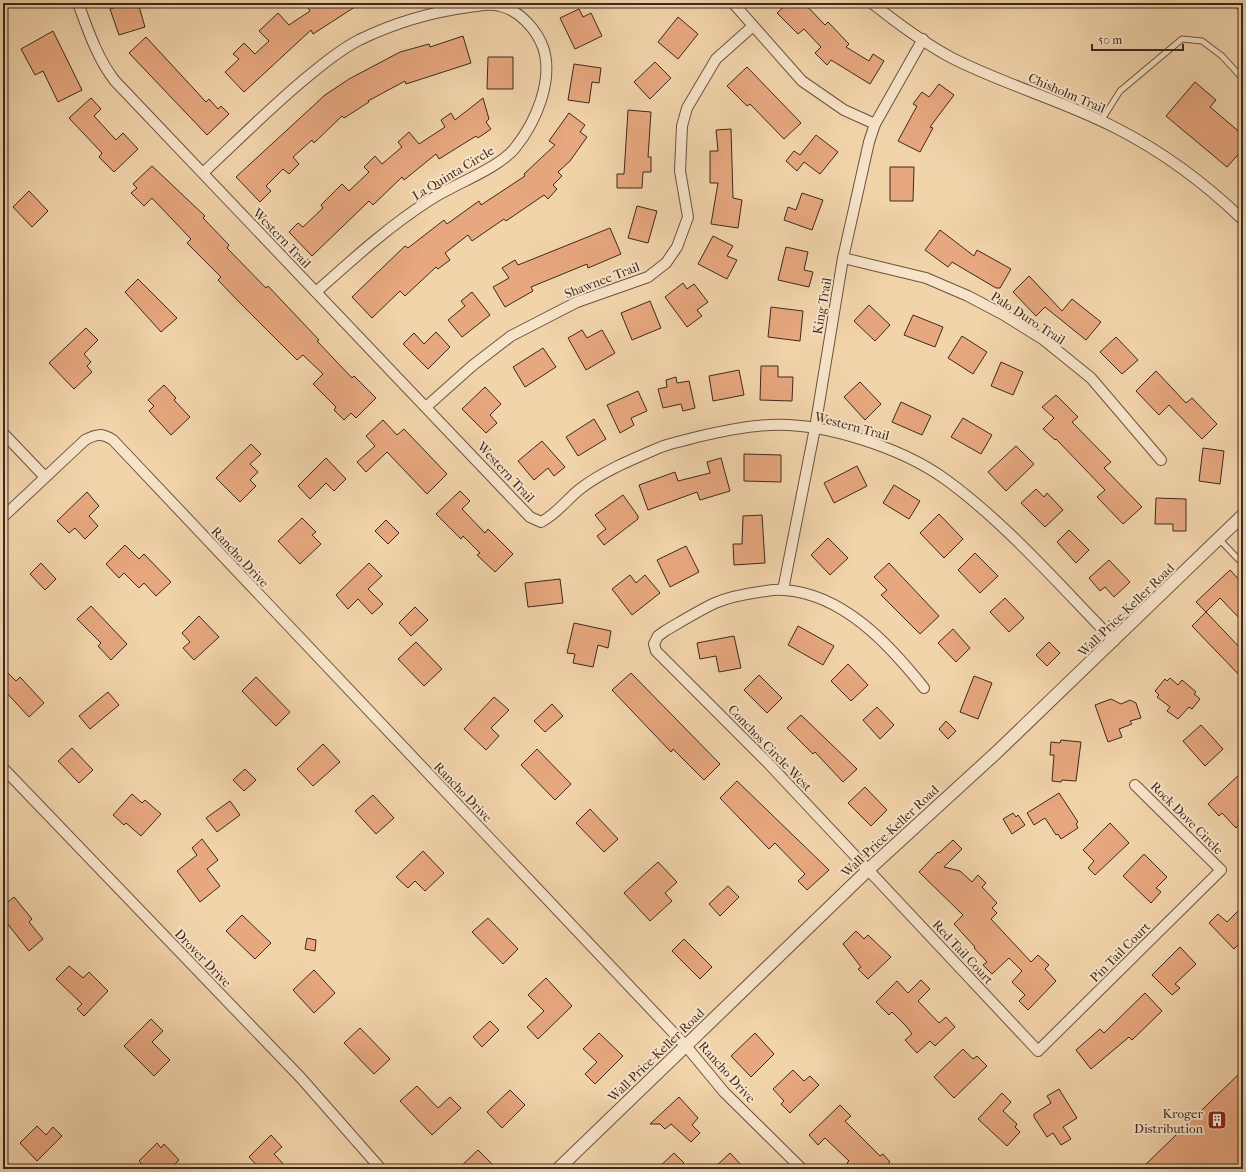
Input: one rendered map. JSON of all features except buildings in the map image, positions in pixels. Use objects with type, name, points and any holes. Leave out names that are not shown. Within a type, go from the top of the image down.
[{"type":"street","name":"Western Trail","points":[[78,3],[96,49],[108,72],[530,517],[541,522],[553,516],[579,490],[591,482],[621,465],[663,446],[719,431],[770,424],[815,428],[847,436],[895,452],[945,479],[978,505],[1114,641]]},
{"type":"street","points":[[733,3],[802,81],[844,110],[874,124]]},
{"type":"street","name":"Chisholm Trail","points":[[872,3],[898,24],[952,58],[1101,121],[1150,148],[1184,171],[1225,203],[1243,220]]},
{"type":"street","name":"La Quinta Circle","points":[[204,172],[275,104],[322,64],[358,41],[404,22],[456,8],[499,5],[514,11],[525,21],[537,35],[544,49],[546,73],[542,97],[532,122],[514,149],[494,165],[430,200],[369,244],[316,292]]},
{"type":"street","name":"Shawnee Trail","points":[[426,407],[472,366],[511,336],[577,302],[648,277],[666,263],[677,247],[688,217],[680,171],[682,126],[687,108],[716,59],[753,26]]},
{"type":"street","name":"King Trail","points":[[783,590],[815,428],[843,258],[874,124],[923,39]]},
{"type":"street","name":"Palo Duro Trail","points":[[843,258],[926,278],[954,290],[1004,316],[1044,340],[1091,378],[1161,460]]},
{"type":"street","points":[[3,432],[45,477],[3,517]]},
{"type":"street","name":"Rancho Drive","points":[[45,477],[85,440],[94,435],[105,434],[113,440],[686,1046],[724,1092],[802,1169]]},
{"type":"street","name":"Wall-Price-Keller Road","points":[[558,1169],[869,870],[1003,747],[1243,515]]},
{"type":"street","points":[[783,590],[811,595],[845,610],[875,635],[910,670],[924,688]]},
{"type":"street","name":"Conchos Circle West","points":[[783,590],[745,594],[717,602],[693,614],[658,636],[654,644],[656,651],[768,763],[869,870]]},
{"type":"street","name":"Drover Drive","points":[[3,768],[301,1078],[381,1169]]},
{"type":"street","name":"Rock Dove Circle","points":[[1135,785],[1221,870]]},
{"type":"street","name":"Red Tail Court","points":[[869,870],[1038,1051]]},
{"type":"street","name":"Pin Tail Court","points":[[1038,1051],[1221,870]]},
{"type":"lane","points":[[1101,121],[1120,91],[1182,39],[1202,41],[1222,56],[1243,79]]},
{"type":"lane","points":[[1218,539],[1239,560]]},
{"type":"railway","points":[[1234,3],[1243,14]]},
{"type":"place","name":"Kroger Distribution","points":[[1217,1120]]}]
